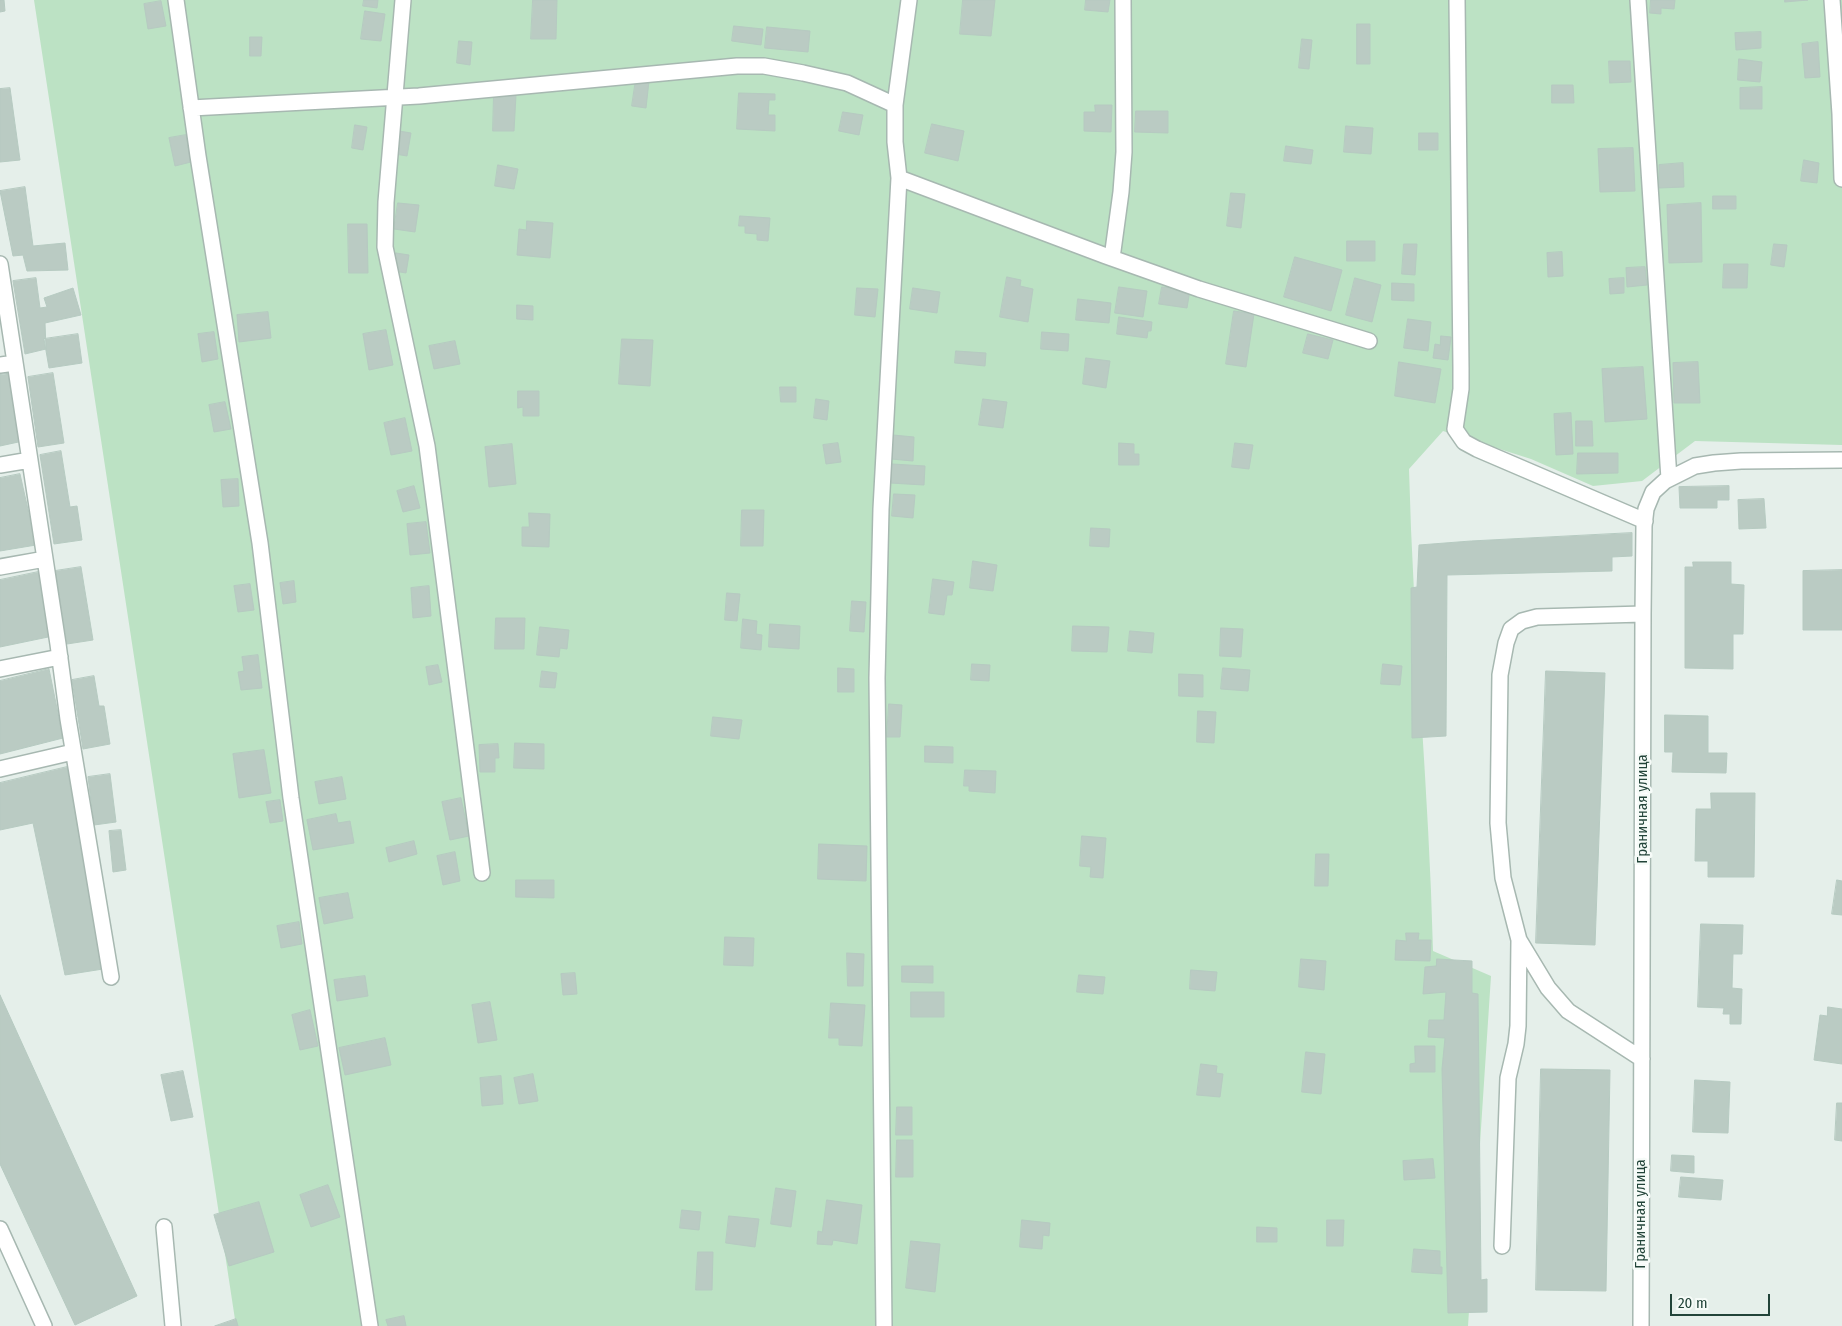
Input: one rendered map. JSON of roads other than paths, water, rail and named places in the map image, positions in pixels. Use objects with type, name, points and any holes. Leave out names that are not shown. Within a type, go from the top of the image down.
[{"type":"street","points":[[176,0],[191,108],[260,543],[291,798],[370,1326]]},
{"type":"street","points":[[403,0],[384,226],[384,247],[427,446],[482,873]]},
{"type":"street","points":[[884,1326],[877,678],[881,509],[899,178],[895,142],[895,105],[909,0]]},
{"type":"street","points":[[1112,258],[1122,192],[1124,152],[1122,0]]},
{"type":"street","points":[[1457,0],[1461,389],[1455,429],[1464,442],[1477,449],[1645,521]]},
{"type":"street","points":[[1638,0],[1669,479]]},
{"type":"street","points":[[1832,0],[1840,114],[1842,179]]},
{"type":"street","points":[[191,108],[394,97],[736,66],[764,66],[847,83],[895,105]]},
{"type":"street","points":[[899,178],[1199,289],[1369,341]]},
{"type":"street","points":[[0,264],[8,364],[30,460],[73,752],[111,977]]},
{"type":"street","points":[[0,465],[30,460]]},
{"type":"street","name":"Граничная улица","points":[[1640,1326],[1643,614],[1646,509],[1653,492],[1669,479],[1695,466],[1714,462],[1842,460]]},
{"type":"street","points":[[0,567],[45,559]]},
{"type":"street","points":[[1502,1246],[1508,1078],[1518,1026],[1519,940],[1503,878],[1498,823],[1500,674],[1506,643],[1511,629],[1522,621],[1536,617],[1643,614]]},
{"type":"street","points":[[0,669],[60,657]]},
{"type":"street","points":[[0,769],[73,752]]},
{"type":"street","points":[[1519,940],[1548,988],[1568,1011],[1642,1059]]},
{"type":"street","points":[[164,1227],[173,1326]]},
{"type":"street","points":[[0,1229],[44,1326]]}]
